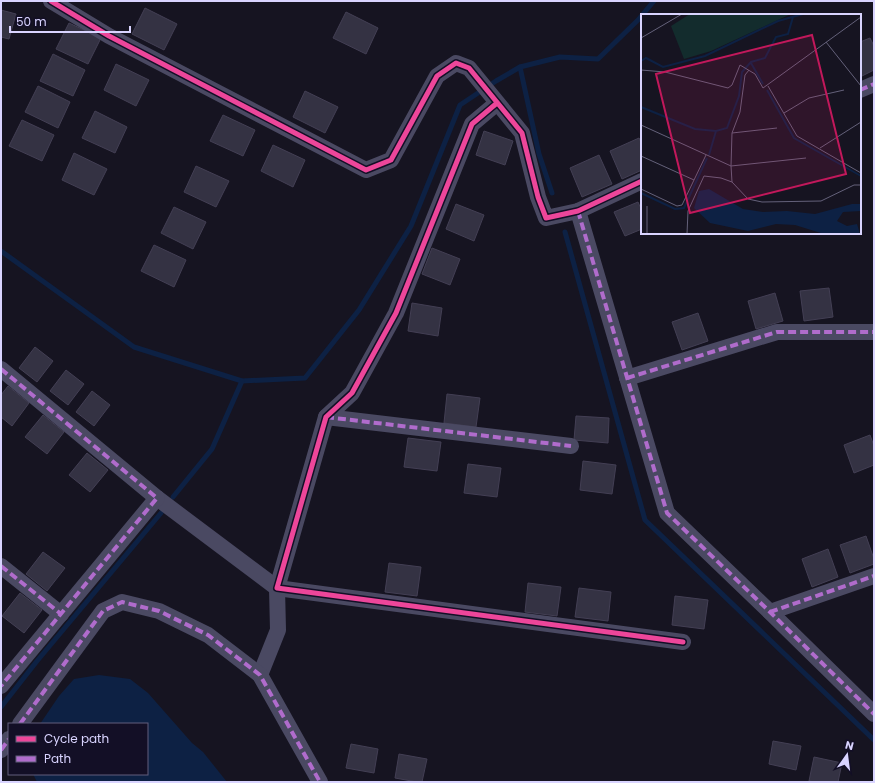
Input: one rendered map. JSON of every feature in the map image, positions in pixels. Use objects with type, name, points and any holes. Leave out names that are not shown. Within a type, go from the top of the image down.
[{"type":"street","points":[[51,1],[109,36],[366,170],[391,160],[437,76],[456,62],[469,68],[522,133],[538,197],[546,218],[578,211],[641,181]]},
{"type":"street","points":[[861,90],[874,84]]},
{"type":"street","points":[[260,675],[278,630],[277,588],[326,416],[352,393],[396,313],[472,124],[494,99]]},
{"type":"street","points":[[578,211],[667,513],[874,714]]},
{"type":"street","points":[[627,378],[777,332],[874,332]]},
{"type":"street","points":[[1,369],[157,498],[277,588],[683,642]]},
{"type":"street","points":[[326,416],[571,446]]},
{"type":"street","points":[[1,686],[157,498]]},
{"type":"street","points":[[1,566],[61,614]]},
{"type":"street","points":[[770,612],[874,576]]},
{"type":"street","points":[[21,723],[103,611],[122,602],[159,611],[208,635],[260,675],[320,782]]},
{"type":"street","points":[[1,750],[8,740]]},
{"type":"water","points":[[99,675],[130,679],[148,693],[192,743],[203,752],[227,782],[37,782],[34,775],[148,775],[148,723],[41,723],[59,696],[74,679]]},
{"type":"building","points":[[145,8],[177,24],[164,50],[132,34]]},
{"type":"building","points":[[1,10],[16,14],[9,39],[1,37]]},
{"type":"building","points":[[346,12],[378,28],[366,54],[333,38]]},
{"type":"building","points":[[69,23],[101,38],[88,64],[56,49]]},
{"type":"building","points":[[870,38],[874,46],[874,70],[861,76],[861,42]]},
{"type":"building","points":[[53,54],[85,70],[73,96],[40,81]]},
{"type":"building","points":[[116,64],[149,80],[136,106],[104,90]]},
{"type":"building","points":[[38,86],[70,102],[58,128],[25,112]]},
{"type":"building","points":[[305,91],[338,107],[325,133],[293,117]]},
{"type":"building","points":[[95,111],[127,127],[115,153],[82,138]]},
{"type":"building","points":[[223,115],[255,130],[243,156],[210,141]]},
{"type":"building","points":[[22,120],[54,135],[42,161],[9,146]]},
{"type":"building","points":[[484,131],[513,141],[505,165],[476,155]]},
{"type":"building","points":[[639,138],[641,142],[641,170],[622,179],[610,151]]},
{"type":"building","points":[[273,145],[305,160],[293,187],[261,171]]},
{"type":"building","points":[[74,153],[107,169],[94,195],[62,180]]},
{"type":"building","points":[[599,155],[612,184],[582,197],[570,168]]},
{"type":"building","points":[[196,166],[229,181],[216,207],[184,192]]},
{"type":"building","points":[[638,202],[641,209],[641,229],[625,236],[614,212]]},
{"type":"building","points":[[456,204],[484,215],[474,241],[446,229]]},
{"type":"building","points":[[174,207],[206,222],[193,249],[161,233]]},
{"type":"building","points":[[154,245],[186,260],[174,287],[141,271]]},
{"type":"building","points":[[432,248],[460,259],[450,285],[422,274]]},
{"type":"building","points":[[829,288],[833,317],[804,321],[800,291]]},
{"type":"building","points":[[775,293],[783,321],[756,329],[748,301]]},
{"type":"building","points":[[412,303],[442,308],[438,336],[408,331]]},
{"type":"building","points":[[698,313],[708,341],[682,350],[672,322]]},
{"type":"building","points":[[35,347],[53,361],[37,382],[19,368]]},
{"type":"building","points":[[66,370],[84,384],[68,405],[50,391]]},
{"type":"building","points":[[8,386],[29,403],[12,426],[1,417],[1,395]]},
{"type":"building","points":[[92,391],[110,405],[94,426],[76,412]]},
{"type":"building","points":[[447,394],[480,398],[476,427],[444,423]]},
{"type":"building","points":[[43,415],[64,432],[47,454],[25,437]]},
{"type":"building","points":[[576,416],[609,418],[608,443],[574,440]]},
{"type":"building","points":[[870,435],[874,446],[874,465],[854,473],[844,445]]},
{"type":"building","points":[[408,438],[441,442],[437,471],[404,467]]},
{"type":"building","points":[[87,453],[108,470],[90,492],[69,475]]},
{"type":"building","points":[[583,461],[616,465],[612,494],[580,490]]},
{"type":"building","points":[[468,464],[501,468],[497,497],[464,493]]},
{"type":"building","points":[[866,536],[874,559],[874,564],[850,573],[840,545]]},
{"type":"building","points":[[828,549],[838,577],[812,587],[802,559]]},
{"type":"building","points":[[43,552],[65,568],[47,591],[26,574]]},
{"type":"building","points":[[389,563],[421,567],[417,596],[385,592]]},
{"type":"building","points":[[528,583],[561,587],[557,616],[525,612]]},
{"type":"building","points":[[579,588],[611,592],[608,621],[575,617]]},
{"type":"building","points":[[20,593],[42,610],[24,633],[2,616]]},
{"type":"building","points":[[675,596],[708,600],[704,629],[672,625]]},
{"type":"building","points":[[773,741],[801,746],[796,770],[769,764]]},
{"type":"building","points":[[351,744],[378,749],[374,773],[346,768]]},
{"type":"building","points":[[399,754],[427,759],[422,782],[395,778]]},
{"type":"building","points":[[814,757],[842,763],[838,782],[809,781]]},
{"type":"waterway","points":[[643,14],[654,1]]},
{"type":"waterway","points":[[1,251],[134,347],[242,381],[305,378],[359,310],[411,226],[460,105],[520,67],[560,57],[598,59],[641,16]]},
{"type":"waterway","points":[[520,67],[539,154],[552,193]]},
{"type":"waterway","points":[[565,232],[645,520],[874,740]]},
{"type":"waterway","points":[[173,497],[212,449],[242,381]]},
{"type":"waterway","points":[[1,707],[37,661],[161,513]]},
{"type":"marked path","points":[[861,90],[874,84]]},
{"type":"marked path","points":[[578,211],[667,513],[874,714]]},
{"type":"marked path","points":[[627,378],[777,332],[874,332]]},
{"type":"marked path","points":[[1,369],[157,498],[1,686]]},
{"type":"marked path","points":[[326,417],[571,446]]},
{"type":"marked path","points":[[1,566],[61,614]]},
{"type":"marked path","points":[[770,612],[874,576]]},
{"type":"marked path","points":[[21,723],[103,611],[122,602],[159,611],[208,635],[260,675],[320,782]]},
{"type":"marked path","points":[[1,750],[8,740]]},
{"type":"cycle path","points":[[51,1],[109,36],[366,170],[391,160],[437,76],[456,63],[469,68],[522,133],[538,197],[546,218],[578,211],[641,181]]},
{"type":"cycle path","points":[[497,103],[472,124],[396,313],[352,393],[326,417],[277,588],[683,642]]}]
